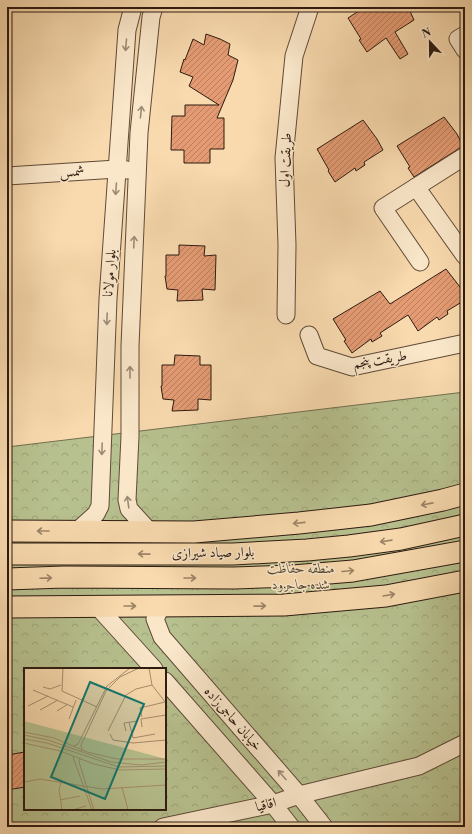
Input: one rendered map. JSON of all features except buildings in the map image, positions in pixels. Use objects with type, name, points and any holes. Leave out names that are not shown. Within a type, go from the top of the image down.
[{"type":"main road","points":[[7,531],[209,531],[371,515],[465,494]]},
{"type":"main road","name":"بلوار صیاد شیرازی","points":[[7,554],[233,554],[307,550],[402,539],[465,525]]},
{"type":"main road","name":"بلوار صیاد شیرازی","points":[[7,579],[64,577],[234,578],[293,576],[353,571],[465,551]]},
{"type":"main road","points":[[7,607],[284,605],[386,596],[465,581]]},
{"type":"street","name":"بلوار مولانا","points":[[77,531],[96,514],[100,506],[108,299],[127,30],[133,7]]},
{"type":"street","name":"بلوار مولانا","points":[[150,532],[129,509],[127,500],[130,436],[130,346],[138,133],[151,17],[154,7]]},
{"type":"street","name":"طریقت اول","points":[[286,315],[287,244],[284,158],[294,56],[310,7]]},
{"type":"street","points":[[465,35],[458,39],[465,50]]},
{"type":"street","points":[[420,262],[383,208],[465,156]]},
{"type":"street","name":"شمس","points":[[7,176],[117,169],[137,171]]},
{"type":"street","points":[[416,187],[465,256]]},
{"type":"street","name":"طریقت پنجم","points":[[309,335],[317,356],[352,367],[465,343]]},
{"type":"street","points":[[97,606],[153,668]]},
{"type":"street","name":"خیابان حاجی‌زاده","points":[[161,606],[155,618],[162,636],[324,827]]},
{"type":"street","name":"خیابان حاجی‌زاده","points":[[166,682],[273,804],[291,827]]},
{"type":"street","name":"اقاقیا","points":[[163,827],[273,804],[418,766],[465,743]]},
{"type":"green space","name":"منطقه حفاظت شده جاجرود","points":[[465,392],[465,827],[7,827],[7,447]]}]
